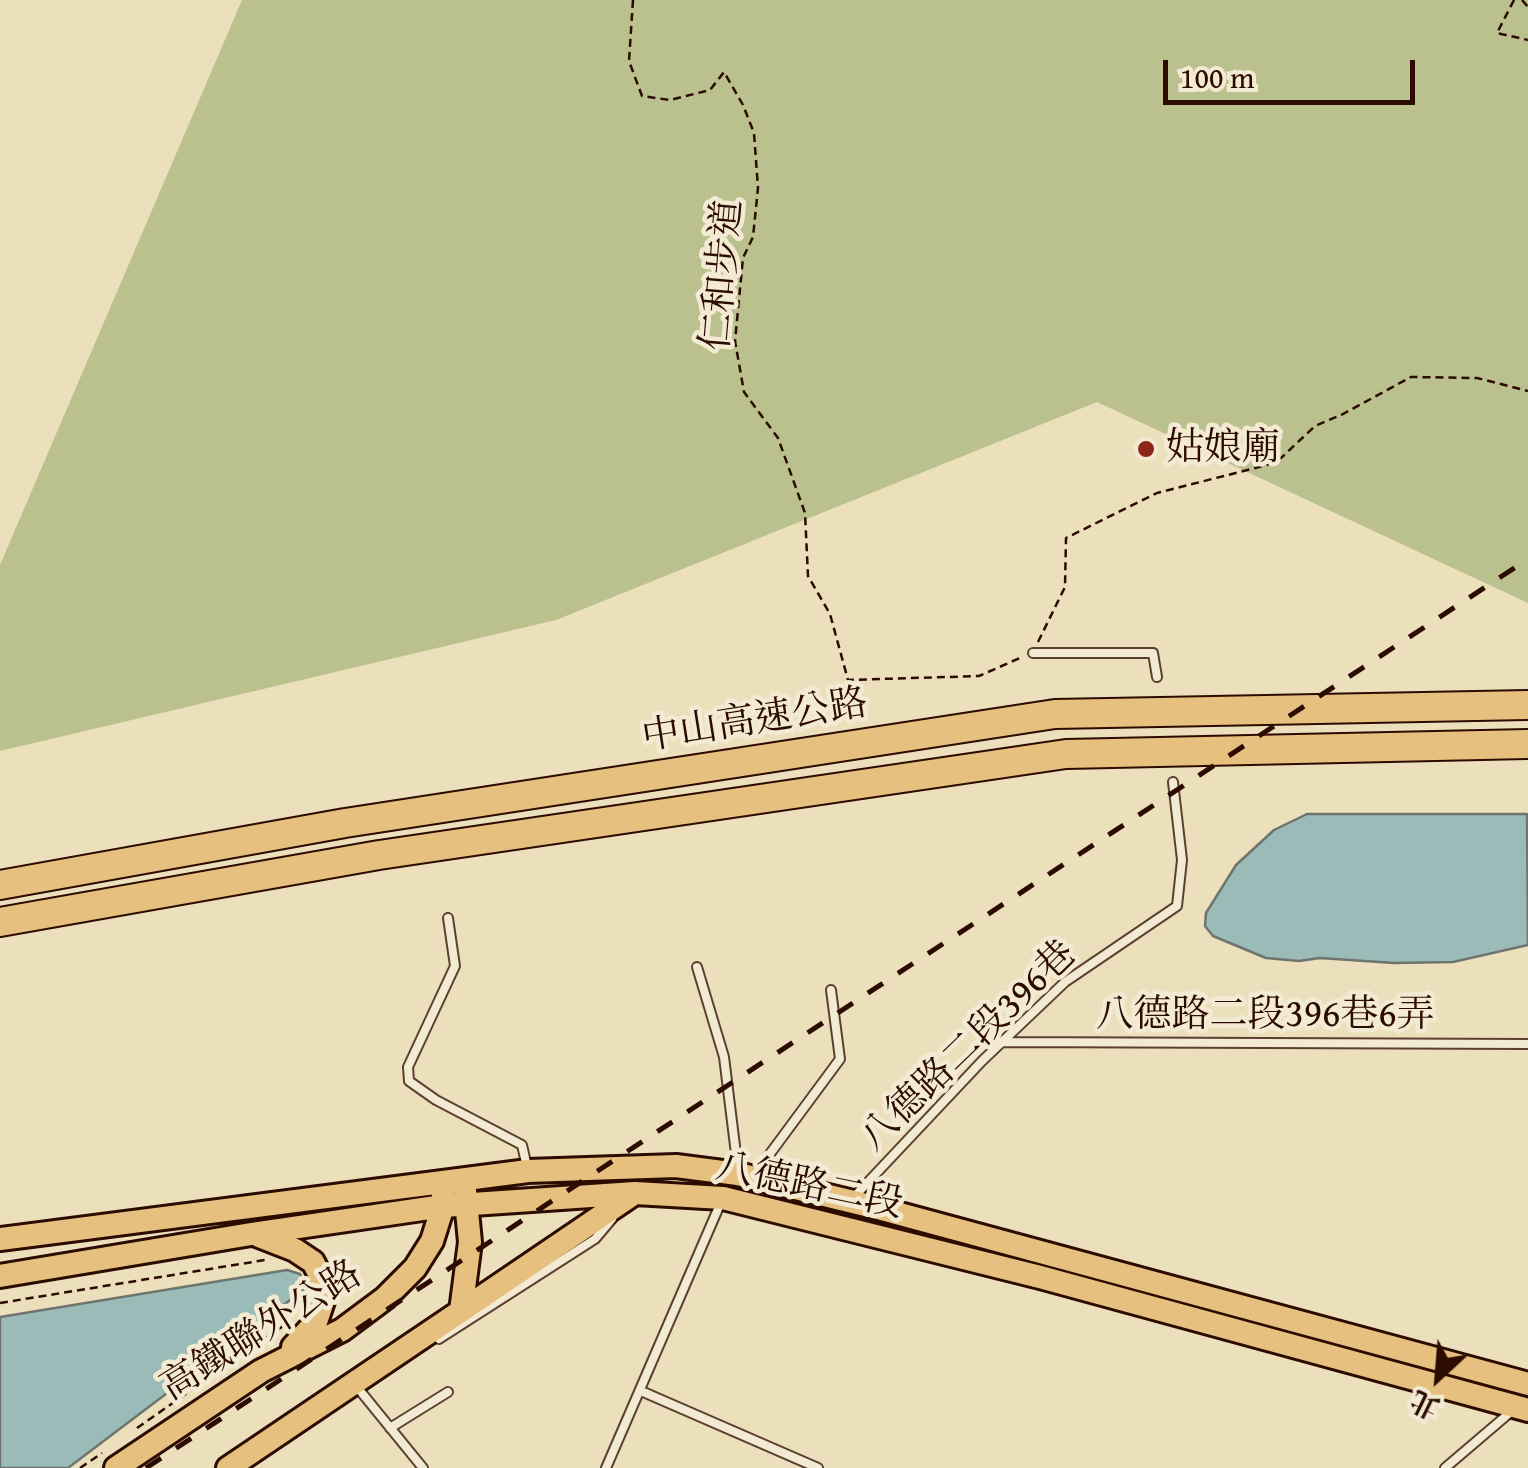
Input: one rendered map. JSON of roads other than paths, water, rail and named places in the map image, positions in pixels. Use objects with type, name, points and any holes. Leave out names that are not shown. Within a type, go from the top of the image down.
[{"type":"highway","name":"中山高速公路","points":[[0,885],[345,823],[1054,714],[1528,705]]},
{"type":"highway","name":"中山高速公路","points":[[0,922],[380,855],[1066,754],[1528,744]]},
{"type":"main road","name":"八德路二段","points":[[0,1276],[251,1234],[454,1194],[528,1171],[676,1166],[745,1176],[850,1201],[1528,1384]]},
{"type":"main road","name":"八德路二段","points":[[0,1240],[454,1194],[635,1193],[723,1198],[1059,1282],[1522,1408]]},
{"type":"main road","points":[[228,1468],[357,1387],[635,1193]]},
{"type":"main road","points":[[454,1194],[470,1242],[462,1312]]},
{"type":"main road","name":"高鐵聯外公路","points":[[114,1457],[261,1371],[342,1330],[385,1298],[415,1268],[454,1194]]},
{"type":"main road","points":[[251,1234],[295,1250],[313,1262],[323,1280],[323,1301],[316,1322],[302,1340],[261,1371]]},
{"type":"lane","points":[[1033,653],[1153,654],[1158,678]]},
{"type":"lane","name":"八德路二段396巷","points":[[850,1201],[1065,982],[1177,906],[1182,860],[1173,782]]},
{"type":"lane","points":[[448,918],[455,966],[408,1068],[409,1080],[436,1100],[522,1145],[528,1171]]},
{"type":"lane","points":[[697,967],[724,1056],[745,1176]]},
{"type":"lane","points":[[745,1176],[840,1059],[831,990]]},
{"type":"lane","name":"八德路二段396巷6弄","points":[[1003,1042],[1528,1044]]},
{"type":"lane","points":[[423,1468],[357,1387],[594,1239],[635,1193]]},
{"type":"lane","points":[[606,1468],[723,1198]]},
{"type":"lane","points":[[641,1390],[806,1466],[818,1468]]},
{"type":"lane","points":[[390,1428],[448,1392]]},
{"type":"lane","points":[[1446,1468],[1522,1408]]},
{"type":"water","points":[[1307,814],[1527,814],[1528,945],[1453,962],[1320,958],[1299,961],[1266,958],[1213,936],[1205,926],[1206,913],[1236,865],[1274,830]]},
{"type":"water","points":[[287,1270],[300,1274],[306,1288],[68,1468],[0,1468],[0,1317]]},
{"type":"railway","points":[[146,1468],[1528,559]]},
{"type":"place","name":"姑娘廟","points":[[1146,449]]}]
